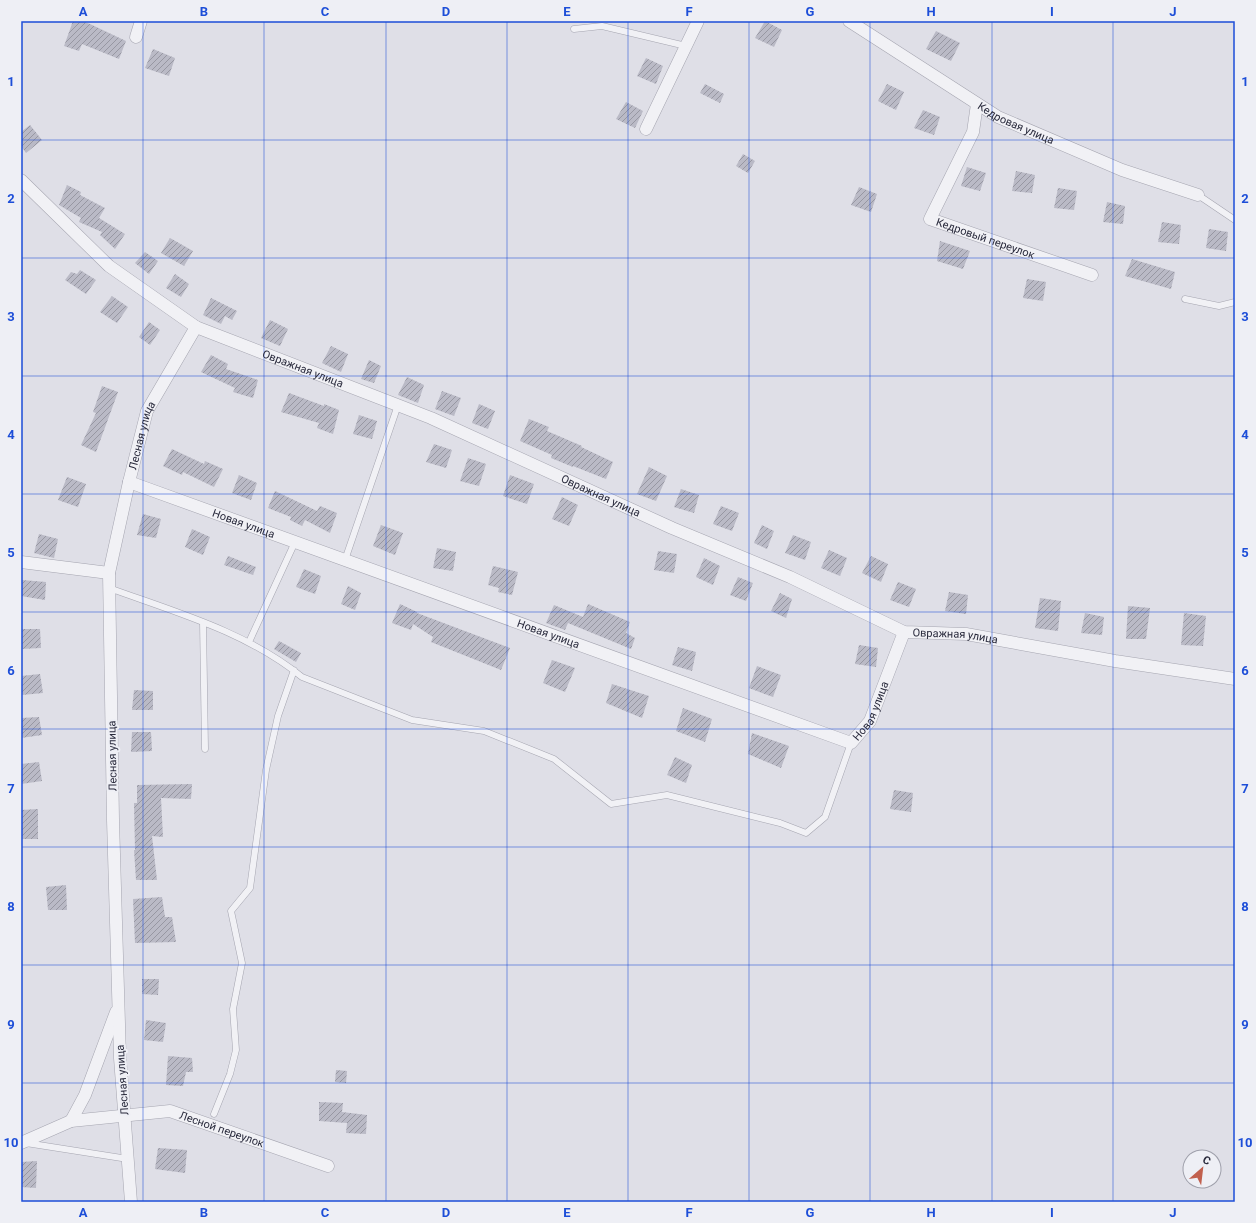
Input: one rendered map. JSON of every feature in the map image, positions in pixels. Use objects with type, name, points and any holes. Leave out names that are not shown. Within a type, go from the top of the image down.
[{"type":"street","points":[[136,37],[141,21]]},
{"type":"street","points":[[646,130],[698,21]]},
{"type":"street","name":"Кедровая улица","points":[[849,21],[998,117],[1122,170],[1198,195]]},
{"type":"street","name":"Кедровый переулок","points":[[977,104],[973,132],[930,219],[1092,275]]},
{"type":"street","name":"Овражная улица","points":[[21,180],[109,266],[196,327],[431,418],[672,528],[790,577],[904,632],[966,634],[1115,661],[1235,679]]},
{"type":"street","name":"Лесная улица","points":[[131,1202],[120,1058],[118,1006],[109,573],[129,482],[147,411],[196,327]]},
{"type":"street","name":"Новая улица","points":[[129,482],[851,743],[870,721],[904,632]]},
{"type":"street","points":[[21,562],[109,573]]},
{"type":"street","points":[[71,1122],[85,1095],[118,1006]]},
{"type":"street","name":"Лесной переулок","points":[[22,1143],[71,1122],[170,1111],[328,1166]]},
{"type":"lane","points":[[574,29],[602,26],[686,46]]},
{"type":"lane","points":[[1198,195],[1235,220]]},
{"type":"lane","points":[[1185,299],[1219,306],[1235,302]]},
{"type":"lane","points":[[345,560],[398,405]]},
{"type":"lane","points":[[250,642],[295,542]]},
{"type":"lane","points":[[109,588],[203,622],[250,642],[294,670],[302,677],[412,720],[484,731],[554,759],[611,804],[667,795],[780,823],[806,833],[825,817],[851,743]]},
{"type":"lane","points":[[203,622],[205,750]]},
{"type":"lane","points":[[214,1114],[230,1074],[236,1050],[233,1009],[242,963],[231,911],[250,888],[266,770],[278,716],[294,670]]},
{"type":"lane","points":[[22,1143],[128,1159]]},
{"type":"building","points":[[73,21],[82,21],[90,24],[126,41],[119,59],[82,44],[79,51],[64,46]]},
{"type":"building","points":[[765,21],[782,30],[774,47],[755,38]]},
{"type":"building","points":[[936,31],[960,43],[951,61],[926,49]]},
{"type":"building","points":[[153,49],[175,58],[169,76],[145,68]]},
{"type":"building","points":[[646,58],[663,66],[656,84],[637,76]]},
{"type":"building","points":[[705,84],[724,94],[720,103],[700,93]]},
{"type":"building","points":[[887,84],[904,92],[896,110],[878,101]]},
{"type":"building","points":[[626,102],[643,111],[635,128],[616,119]]},
{"type":"building","points":[[923,110],[940,117],[934,135],[914,128]]},
{"type":"building","points":[[30,125],[42,140],[26,153],[21,146],[21,132]]},
{"type":"building","points":[[743,154],[755,161],[748,173],[736,166]]},
{"type":"building","points":[[967,167],[986,173],[980,191],[961,186]]},
{"type":"building","points":[[1016,171],[1035,175],[1032,193],[1012,191]]},
{"type":"building","points":[[67,185],[81,192],[80,195],[105,208],[99,218],[125,234],[115,249],[100,235],[102,232],[79,222],[81,218],[59,205]]},
{"type":"building","points":[[859,187],[877,194],[871,212],[851,205]]},
{"type":"building","points":[[1058,188],[1077,191],[1074,210],[1054,208]]},
{"type":"building","points":[[1107,202],[1125,206],[1123,224],[1103,222]]},
{"type":"building","points":[[1162,222],[1181,225],[1179,244],[1158,242]]},
{"type":"building","points":[[1209,229],[1228,232],[1226,251],[1206,248]]},
{"type":"building","points":[[170,238],[193,251],[184,266],[161,253]]},
{"type":"building","points":[[940,241],[970,251],[963,269],[937,261]]},
{"type":"building","points":[[145,252],[158,261],[149,274],[135,263]]},
{"type":"building","points":[[1132,259],[1175,272],[1171,289],[1125,276]]},
{"type":"building","points":[[80,270],[96,280],[86,294],[65,280],[71,272],[77,274]]},
{"type":"building","points":[[175,274],[189,284],[181,297],[166,288]]},
{"type":"building","points":[[1027,279],[1046,282],[1043,301],[1023,298]]},
{"type":"building","points":[[112,296],[128,307],[117,323],[100,312]]},
{"type":"building","points":[[211,298],[237,311],[232,320],[225,316],[221,324],[203,315]]},
{"type":"building","points":[[270,320],[288,329],[280,346],[261,338]]},
{"type":"building","points":[[149,322],[160,330],[150,345],[139,337]]},
{"type":"building","points":[[331,346],[348,354],[341,372],[322,363]]},
{"type":"building","points":[[211,355],[228,364],[226,369],[258,380],[253,398],[233,392],[235,388],[201,372]]},
{"type":"building","points":[[369,360],[381,366],[374,383],[361,379]]},
{"type":"building","points":[[407,377],[424,385],[418,403],[398,395]]},
{"type":"building","points":[[102,386],[118,392],[96,452],[81,445],[96,413],[93,412]]},
{"type":"building","points":[[442,391],[461,398],[454,416],[435,409]]},
{"type":"building","points":[[289,393],[339,410],[333,434],[317,428],[319,423],[281,412]]},
{"type":"building","points":[[479,404],[495,411],[488,429],[472,423]]},
{"type":"building","points":[[359,415],[377,421],[372,439],[353,434]]},
{"type":"building","points":[[529,419],[549,427],[547,431],[582,446],[581,447],[613,462],[606,479],[551,458],[552,455],[520,441]]},
{"type":"building","points":[[434,444],[452,450],[446,468],[426,462]]},
{"type":"building","points":[[172,449],[204,464],[205,461],[223,469],[214,487],[183,472],[182,475],[163,466]]},
{"type":"building","points":[[468,458],[486,464],[479,486],[460,481]]},
{"type":"building","points":[[649,467],[667,476],[656,501],[637,494]]},
{"type":"building","points":[[239,475],[257,483],[251,500],[232,493]]},
{"type":"building","points":[[510,475],[534,484],[527,504],[503,496]]},
{"type":"building","points":[[67,477],[86,484],[78,507],[58,500]]},
{"type":"building","points":[[681,489],[699,495],[694,513],[674,507]]},
{"type":"building","points":[[275,491],[317,511],[320,506],[337,513],[330,533],[305,520],[302,526],[290,520],[291,517],[268,508]]},
{"type":"building","points":[[562,497],[578,505],[569,526],[552,519]]},
{"type":"building","points":[[721,506],[739,513],[732,531],[713,524]]},
{"type":"building","points":[[143,514],[161,519],[156,538],[137,535]]},
{"type":"building","points":[[381,525],[403,533],[395,555],[373,546]]},
{"type":"building","points":[[762,525],[774,531],[767,549],[754,543]]},
{"type":"building","points":[[192,529],[210,537],[203,555],[185,547]]},
{"type":"building","points":[[39,534],[58,539],[54,558],[34,553]]},
{"type":"building","points":[[793,535],[811,542],[805,560],[785,553]]},
{"type":"building","points":[[437,548],[456,552],[453,571],[433,568]]},
{"type":"building","points":[[829,550],[847,558],[840,576],[821,568]]},
{"type":"building","points":[[658,551],[677,554],[674,573],[654,570]]},
{"type":"building","points":[[228,556],[256,567],[253,575],[224,565]]},
{"type":"building","points":[[871,556],[888,564],[881,582],[862,573]]},
{"type":"building","points":[[704,558],[720,566],[713,585],[696,577]]},
{"type":"building","points":[[493,566],[518,572],[512,595],[498,592],[499,588],[488,585]]},
{"type":"building","points":[[304,569],[321,576],[315,594],[296,587]]},
{"type":"building","points":[[738,577],[753,583],[746,601],[730,595]]},
{"type":"building","points":[[22,580],[46,582],[45,600],[21,596]]},
{"type":"building","points":[[898,582],[916,589],[909,607],[890,600]]},
{"type":"building","points":[[348,586],[361,593],[355,610],[341,604]]},
{"type":"building","points":[[949,592],[968,595],[966,614],[945,611]]},
{"type":"building","points":[[780,593],[792,599],[786,618],[771,611]]},
{"type":"building","points":[[1040,598],[1061,601],[1058,631],[1035,628]]},
{"type":"building","points":[[400,604],[417,613],[510,648],[501,670],[431,642],[433,637],[413,624],[411,630],[392,623]]},
{"type":"building","points":[[588,604],[630,622],[626,633],[635,638],[631,649],[568,623],[565,630],[546,623],[554,605],[583,617]]},
{"type":"building","points":[[1128,606],[1150,608],[1146,639],[1126,639]]},
{"type":"building","points":[[1085,613],[1104,617],[1102,635],[1081,633]]},
{"type":"building","points":[[1184,613],[1206,616],[1203,646],[1181,645]]},
{"type":"building","points":[[21,629],[40,629],[41,648],[21,649]]},
{"type":"building","points":[[279,641],[301,653],[296,662],[274,649]]},
{"type":"building","points":[[859,645],[878,648],[876,667],[855,664]]},
{"type":"building","points":[[678,647],[696,652],[692,671],[672,665]]},
{"type":"building","points":[[552,660],[575,668],[565,692],[543,683]]},
{"type":"building","points":[[757,666],[781,675],[773,697],[749,688]]},
{"type":"building","points":[[40,674],[43,693],[22,695],[21,676]]},
{"type":"building","points":[[612,684],[649,696],[642,718],[606,703]]},
{"type":"building","points":[[134,690],[153,691],[153,710],[132,710]]},
{"type":"building","points":[[683,708],[712,719],[705,742],[676,731]]},
{"type":"building","points":[[39,717],[42,735],[21,738],[21,718]]},
{"type":"building","points":[[132,732],[151,732],[152,751],[131,752]]},
{"type":"building","points":[[752,733],[789,746],[781,768],[748,754]]},
{"type":"building","points":[[675,757],[692,765],[686,783],[667,775]]},
{"type":"building","points":[[39,762],[42,781],[21,784],[21,764]]},
{"type":"building","points":[[192,784],[191,799],[161,798],[163,837],[152,836],[157,880],[136,880],[134,850],[134,803],[137,803],[137,785]]},
{"type":"building","points":[[894,790],[913,793],[911,812],[890,809]]},
{"type":"building","points":[[38,809],[38,839],[21,839],[21,810]]},
{"type":"building","points":[[66,885],[67,910],[48,910],[46,887]]},
{"type":"building","points":[[162,897],[165,917],[172,917],[176,942],[135,943],[133,899]]},
{"type":"building","points":[[142,979],[159,979],[158,995],[142,994]]},
{"type":"building","points":[[146,1020],[166,1023],[163,1042],[144,1040]]},
{"type":"building","points":[[168,1056],[192,1058],[193,1072],[186,1072],[183,1086],[166,1085]]},
{"type":"building","points":[[336,1070],[347,1071],[346,1083],[335,1082]]},
{"type":"building","points":[[319,1102],[343,1103],[342,1112],[367,1115],[366,1134],[346,1133],[347,1123],[319,1121]]},
{"type":"building","points":[[158,1148],[187,1150],[185,1173],[155,1169]]},
{"type":"building","points":[[37,1161],[36,1188],[21,1187],[21,1162]]}]
